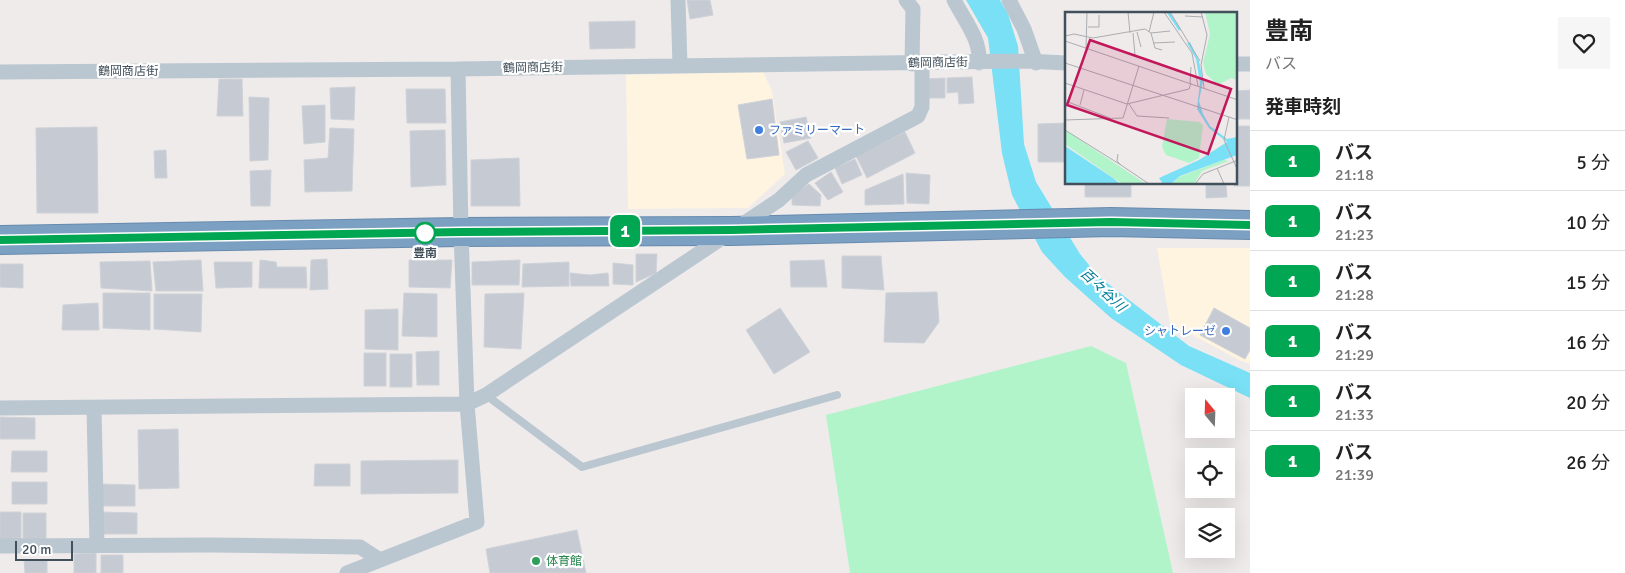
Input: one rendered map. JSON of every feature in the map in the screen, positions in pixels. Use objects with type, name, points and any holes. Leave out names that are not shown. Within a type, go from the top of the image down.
[{"type":"highway","points":[[0,240],[461,232],[731,230],[1111,222],[1250,225]]},
{"type":"street","points":[[678,0],[680,66]]},
{"type":"street","points":[[0,408],[467,404],[486,396],[778,200],[806,175],[918,116],[922,108],[912,9],[906,0]]},
{"type":"street","points":[[954,0],[974,35],[984,63]]},
{"type":"street","points":[[1009,0],[1024,29],[1031,62]]},
{"type":"street","name":"鶴岡商店街","points":[[0,72],[1065,63]]},
{"type":"street","points":[[347,573],[477,522],[467,404],[458,69]]},
{"type":"street","points":[[94,408],[97,546]]},
{"type":"street","points":[[0,546],[212,545],[360,547],[380,560]]},
{"type":"lane","points":[[486,396],[582,467],[837,395]]},
{"type":"shaded area","points":[[763,72],[772,91],[785,174],[748,208],[628,209],[626,75]]},
{"type":"shaded area","points":[[1157,248],[1250,248],[1250,364],[1170,323]]},
{"type":"green space","points":[[1091,346],[1126,363],[1173,573],[850,573],[826,415]]},
{"type":"water","name":"百々谷川","points":[[966,0],[1000,0],[1008,14],[1018,46],[1024,144],[1036,182],[1080,254],[1098,276],[1189,346],[1250,373],[1250,398],[1235,391],[1235,388],[1229,388],[1181,365],[1111,318],[1065,277],[1042,252],[1012,195],[1002,153],[988,38]]},
{"type":"building","points":[[687,0],[710,0],[713,15],[690,19]]},
{"type":"building","points":[[635,21],[635,48],[590,49],[589,22]]},
{"type":"building","points":[[972,77],[974,103],[959,104],[958,92],[947,93],[947,78]]},
{"type":"building","points":[[945,78],[945,98],[926,98],[926,79]]},
{"type":"building","points":[[219,79],[242,79],[243,116],[217,116]]},
{"type":"building","points":[[355,87],[354,120],[331,119],[330,88]]},
{"type":"building","points":[[406,89],[445,89],[446,123],[407,123]]},
{"type":"building","points":[[1250,90],[1250,119],[1238,119],[1238,91]]},
{"type":"building","points":[[249,97],[269,98],[268,160],[250,161]]},
{"type":"building","name":"ファミリーマート","points":[[772,99],[779,155],[747,159],[738,105]]},
{"type":"building","points":[[325,105],[325,142],[304,144],[302,106]]},
{"type":"building","points":[[806,117],[811,138],[784,143],[780,122]]},
{"type":"building","points":[[1065,123],[1065,162],[1038,162],[1038,124]]},
{"type":"building","points":[[1238,126],[1250,126],[1250,186],[1234,186],[1238,185]]},
{"type":"building","points":[[97,127],[98,213],[37,213],[36,128]]},
{"type":"building","points":[[330,128],[354,129],[352,191],[305,192],[304,160],[328,158]]},
{"type":"building","points":[[445,130],[446,185],[411,187],[410,131]]},
{"type":"building","points":[[905,132],[915,153],[867,178],[856,156]]},
{"type":"building","points":[[808,141],[818,158],[796,170],[786,152]]},
{"type":"building","points":[[166,150],[167,178],[155,178],[154,151]]},
{"type":"building","points":[[519,158],[520,206],[471,206],[471,160]]},
{"type":"building","points":[[855,159],[862,175],[842,184],[835,168]]},
{"type":"building","points":[[271,170],[270,206],[251,206],[250,171]]},
{"type":"building","points":[[831,172],[843,192],[828,200],[815,183]]},
{"type":"building","points":[[906,173],[930,175],[929,204],[907,203]]},
{"type":"building","points":[[903,174],[904,204],[865,205],[865,190]]},
{"type":"building","points":[[809,184],[821,195],[820,206],[792,205],[792,195]]},
{"type":"building","points":[[1085,185],[1131,185],[1131,197],[1085,197]]},
{"type":"building","points":[[1206,185],[1226,185],[1227,197],[1206,198]]},
{"type":"building","points":[[636,254],[657,254],[656,273],[636,282]]},
{"type":"building","points":[[842,256],[881,256],[884,290],[842,288]]},
{"type":"building","points":[[327,259],[328,289],[310,290],[311,260]]},
{"type":"building","points":[[201,260],[203,291],[156,291],[153,262]]},
{"type":"building","points":[[260,260],[276,262],[277,267],[306,267],[307,288],[259,288]]},
{"type":"building","points":[[409,260],[452,260],[450,288],[409,287]]},
{"type":"building","points":[[520,260],[519,285],[472,285],[472,262]]},
{"type":"building","points":[[824,260],[827,287],[791,287],[790,261]]},
{"type":"building","points":[[150,261],[152,291],[101,288],[100,262]]},
{"type":"building","points":[[214,262],[252,262],[252,287],[216,288]]},
{"type":"building","points":[[569,262],[569,286],[522,287],[523,264]]},
{"type":"building","points":[[613,263],[633,265],[633,285],[613,284]]},
{"type":"building","points":[[0,264],[23,264],[23,288],[0,287]]},
{"type":"building","points":[[570,273],[590,275],[608,273],[609,286],[571,286]]},
{"type":"building","points":[[937,292],[939,322],[924,343],[884,342],[886,293]]},
{"type":"building","points":[[103,293],[150,293],[150,330],[103,328]]},
{"type":"building","points":[[404,293],[437,294],[437,337],[402,336]]},
{"type":"building","points":[[524,293],[521,349],[484,347],[485,294]]},
{"type":"building","points":[[154,294],[202,294],[201,332],[154,329]]},
{"type":"building","points":[[98,303],[99,330],[62,330],[63,305]]},
{"type":"building","points":[[780,308],[810,352],[774,374],[746,330]]},
{"type":"building","name":"シャトレーゼ","points":[[1214,308],[1250,328],[1250,350],[1245,359],[1200,335]]},
{"type":"building","points":[[398,309],[398,350],[365,349],[365,310]]},
{"type":"building","points":[[439,351],[439,385],[417,385],[416,352]]},
{"type":"building","points":[[364,353],[386,353],[386,386],[364,386]]},
{"type":"building","points":[[390,354],[412,354],[412,387],[390,387]]},
{"type":"building","points":[[0,417],[35,418],[35,439],[0,439]]},
{"type":"building","points":[[178,429],[179,488],[139,489],[138,430]]},
{"type":"building","points":[[12,451],[47,451],[47,472],[11,472]]},
{"type":"building","points":[[458,460],[458,493],[361,494],[361,461]]},
{"type":"building","points":[[315,464],[350,464],[350,486],[314,486]]},
{"type":"building","points":[[12,482],[47,482],[47,504],[12,504]]},
{"type":"building","points":[[100,484],[135,485],[135,506],[100,506]]},
{"type":"building","points":[[0,512],[21,512],[21,542],[0,542]]},
{"type":"building","points":[[102,512],[137,513],[137,534],[102,534]]},
{"type":"building","points":[[23,513],[46,513],[46,542],[23,543]]},
{"type":"building","name":"体育館","points":[[577,530],[586,573],[490,573],[486,549]]},
{"type":"building","points":[[96,553],[96,573],[74,573],[74,554]]},
{"type":"building","points":[[101,555],[123,555],[123,573],[101,573]]},
{"type":"building","points":[[24,560],[47,560],[47,573],[25,573]]},
{"type":"bus line","name":"1","points":[[0,240],[461,232],[731,230],[1111,222],[1250,225]]},
{"type":"place","name":"ファミリーマート","points":[[759,130]]},
{"type":"place","name":"豊南","points":[[425,233]]},
{"type":"place","name":"シャトレーゼ","points":[[1226,331]]},
{"type":"place","name":"体育館","points":[[536,561]]}]
